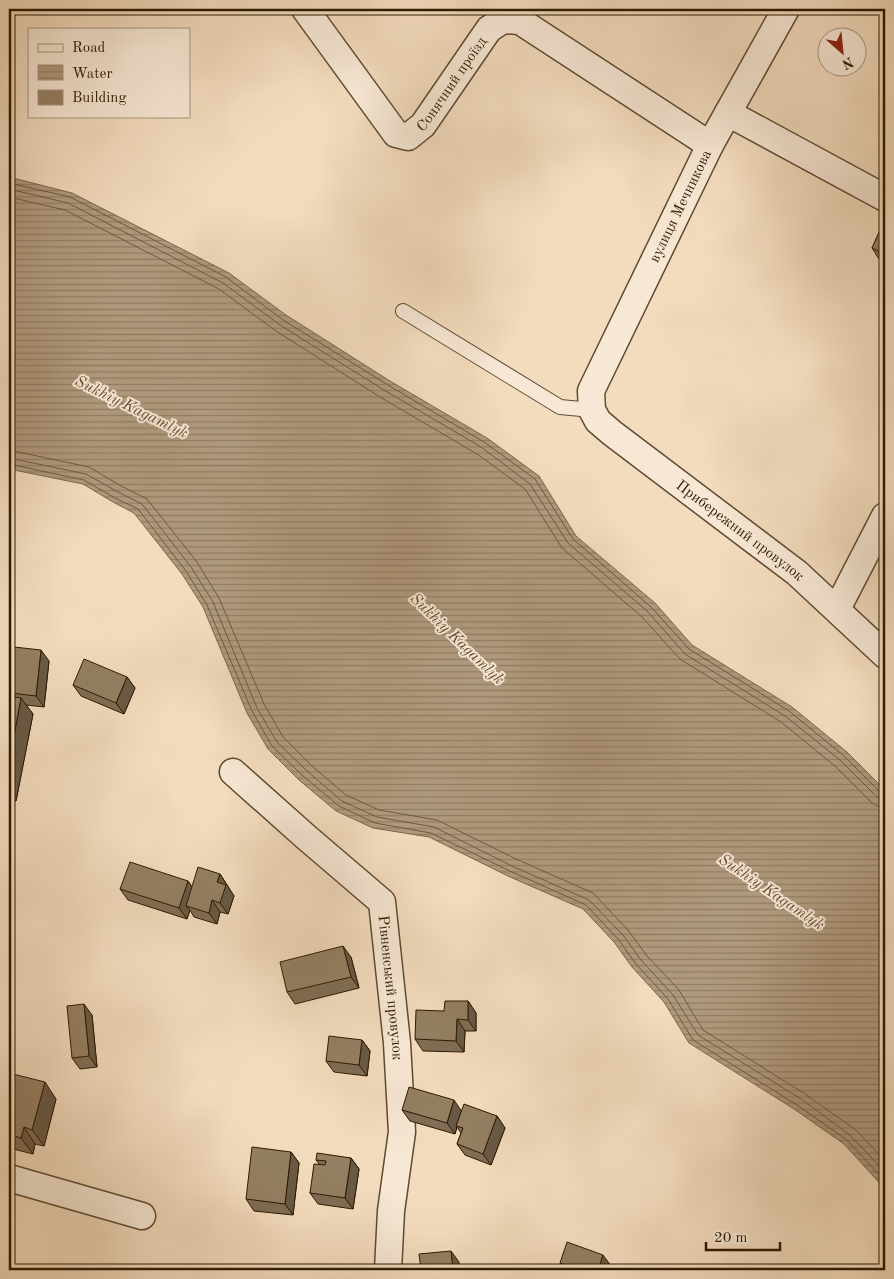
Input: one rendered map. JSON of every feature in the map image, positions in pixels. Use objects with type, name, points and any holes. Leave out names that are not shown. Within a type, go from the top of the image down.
[{"type":"street","name":"Сонячний проїзд","points":[[305,9],[396,134],[408,137],[423,125],[488,29],[503,20],[520,21],[710,145]]},
{"type":"street","name":"вулиця Мечникова","points":[[592,410],[591,391],[710,145],[786,9]]},
{"type":"street","points":[[728,113],[885,198]]},
{"type":"street","name":"Прибережний провулок","points":[[592,410],[598,421],[612,433],[797,573],[885,655]]},
{"type":"street","points":[[837,609],[885,516]]},
{"type":"street","name":"Рівненський провулок","points":[[234,772],[306,838],[382,902],[396,1043],[402,1132],[391,1212],[388,1270]]},
{"type":"street","points":[[9,1178],[142,1216]]},
{"type":"lane","points":[[402,311],[560,407],[592,410]]},
{"type":"water","name":"Sukhiy Kagamlyk","points":[[9,177],[72,193],[229,273],[286,315],[390,381],[487,438],[539,476],[576,536],[655,603],[692,645],[792,707],[847,752],[885,790],[885,1189],[844,1144],[794,1109],[689,1043],[664,1002],[632,967],[614,942],[583,909],[508,876],[429,837],[373,828],[336,811],[299,780],[268,749],[247,713],[203,607],[182,574],[134,513],[83,484],[9,469]]},
{"type":"building","points":[[885,219],[885,254],[872,248]]},
{"type":"building","points":[[14,647],[41,650],[36,696],[11,693],[12,681],[9,681],[9,651],[14,652]]},
{"type":"building","points":[[84,659],[127,677],[116,703],[73,685]]},
{"type":"building","points":[[9,696],[21,698],[9,762]]},
{"type":"building","points":[[130,862],[188,881],[179,908],[120,889]]},
{"type":"building","points":[[198,867],[220,874],[217,882],[226,885],[220,903],[212,900],[209,913],[186,906]]},
{"type":"building","points":[[343,946],[351,977],[287,992],[280,962]]},
{"type":"building","points":[[445,1001],[468,1001],[468,1020],[457,1019],[456,1041],[415,1039],[416,1010],[444,1011]]},
{"type":"building","points":[[84,1004],[89,1056],[72,1058],[67,1006]]},
{"type":"building","points":[[329,1036],[362,1040],[359,1065],[326,1061]]},
{"type":"building","points":[[9,1073],[45,1082],[32,1130],[24,1127],[21,1138],[9,1134]]},
{"type":"building","points":[[409,1087],[454,1100],[447,1123],[402,1110]]},
{"type":"building","points":[[464,1104],[497,1116],[483,1154],[457,1144],[463,1128],[456,1126]]},
{"type":"building","points":[[252,1147],[291,1152],[285,1204],[246,1199]]},
{"type":"building","points":[[317,1153],[351,1158],[345,1198],[310,1193],[314,1164],[325,1165],[326,1161],[316,1160]]},
{"type":"building","points":[[567,1242],[603,1255],[598,1270],[580,1270],[560,1263]]},
{"type":"building","points":[[451,1251],[453,1270],[421,1270],[419,1254]]}]
